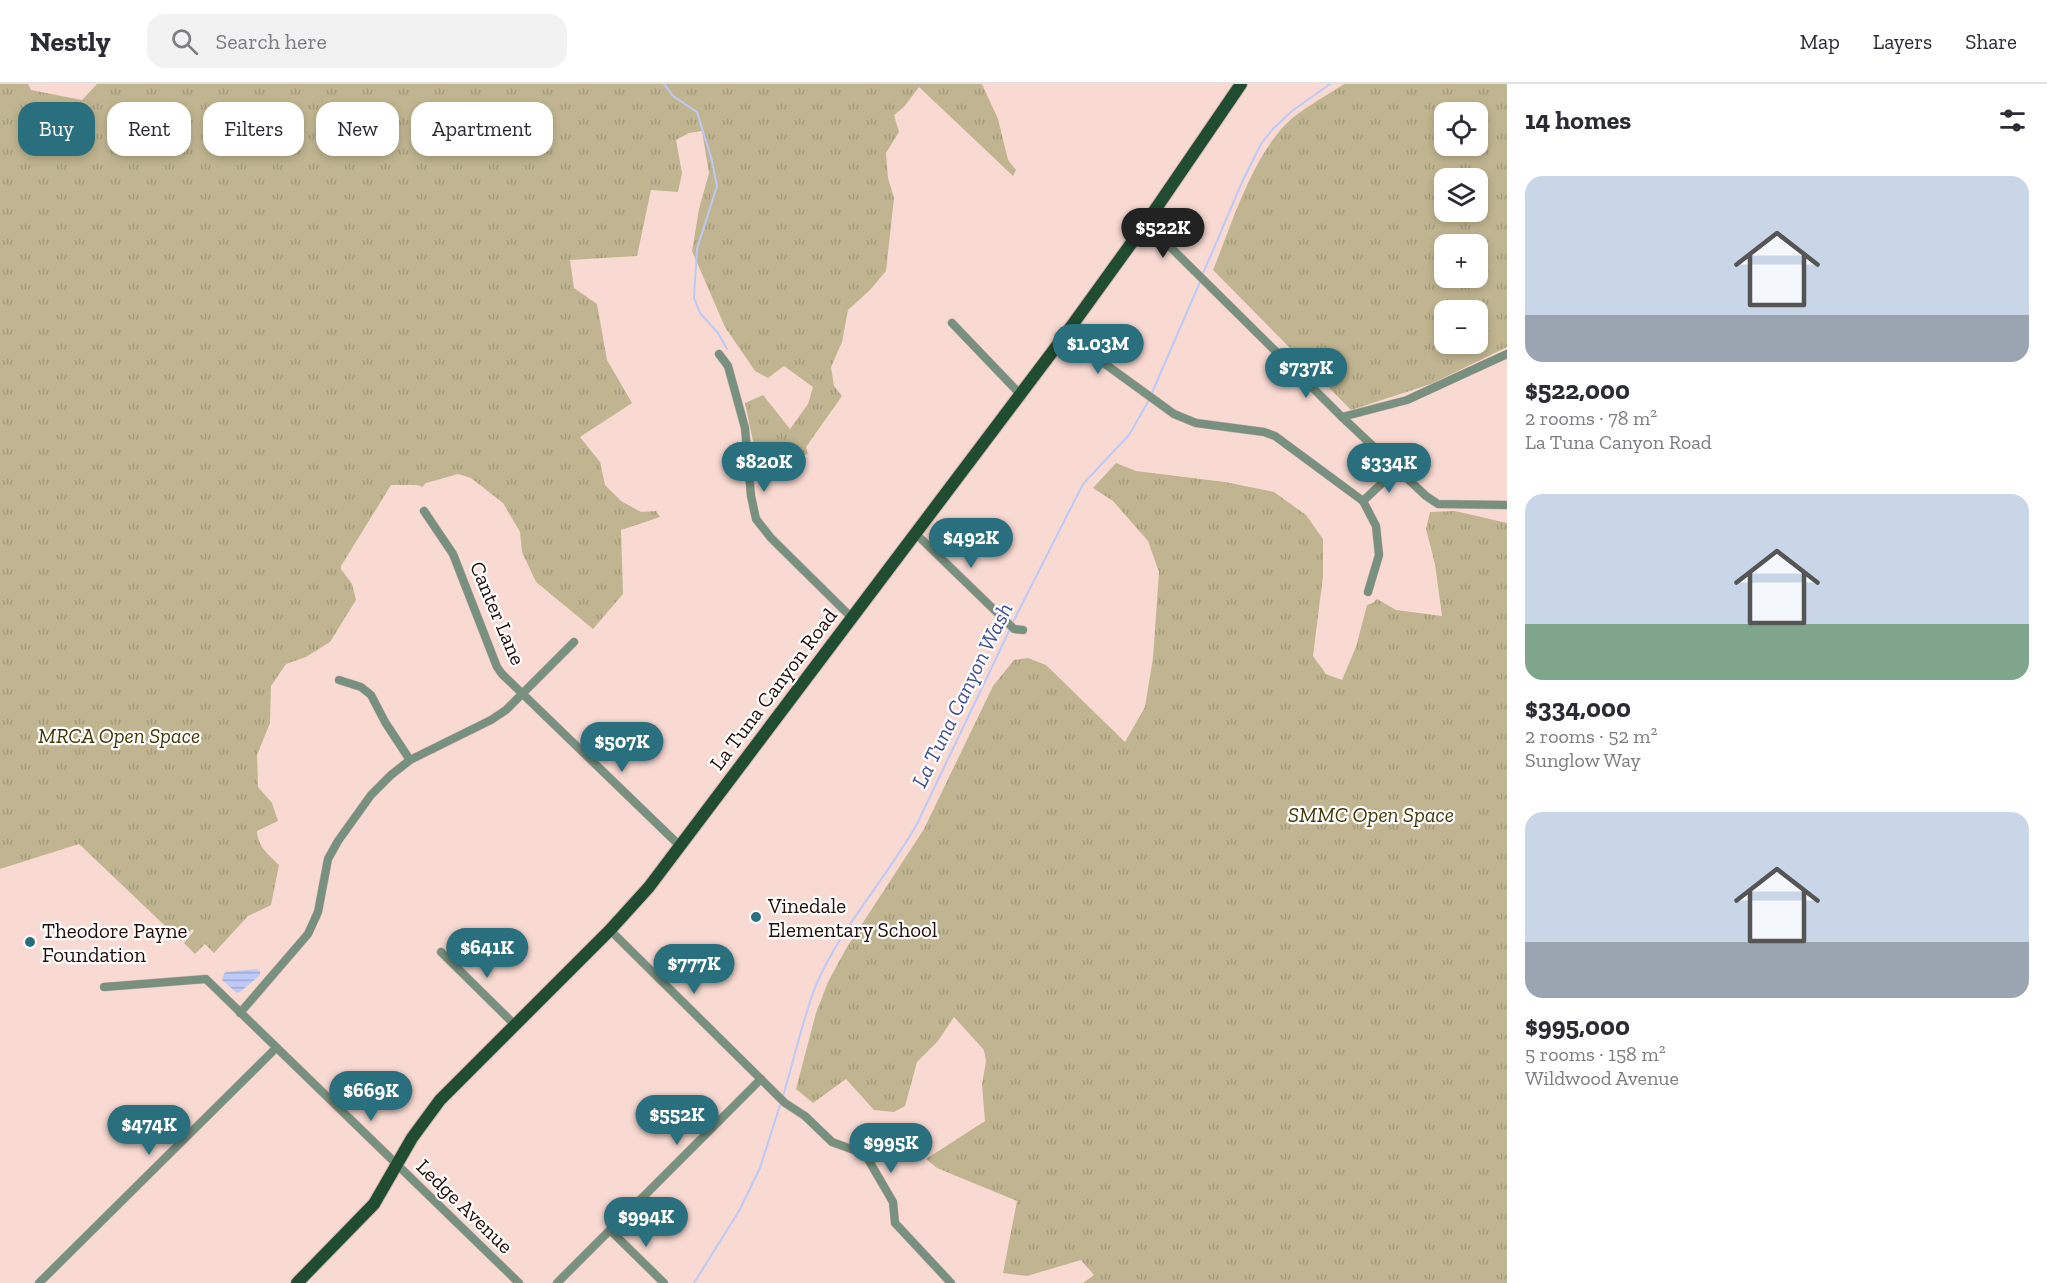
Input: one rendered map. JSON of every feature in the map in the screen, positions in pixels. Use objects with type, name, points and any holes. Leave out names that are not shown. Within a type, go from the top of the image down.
[{"type":"main road","name":"La Tuna Canyon Road","points":[[297,1283],[368,1212],[412,1138],[440,1100],[644,893],[1065,334],[1146,223],[1241,84]]},
{"type":"street","points":[[1146,223],[1342,417],[1426,496],[1438,504],[1507,505]]},
{"type":"street","points":[[952,323],[1020,394]]},
{"type":"street","points":[[1065,334],[1174,414],[1196,423],[1264,432],[1275,436],[1363,501],[1377,526],[1379,555],[1368,592]]},
{"type":"street","points":[[719,354],[728,366],[745,428],[751,496],[756,519],[771,538],[851,617]]},
{"type":"street","points":[[1342,417],[1407,400],[1507,354]]},
{"type":"street","points":[[1363,501],[1397,469]]},
{"type":"street","name":"Canter Lane","points":[[424,511],[453,554],[497,667],[522,695],[680,845]]},
{"type":"street","points":[[915,533],[1015,628]]},
{"type":"street","points":[[240,1013],[308,934],[318,912],[327,862],[338,841],[371,795],[410,760],[491,720],[506,710],[574,642]]},
{"type":"street","points":[[339,680],[361,687],[371,695],[385,722],[410,760]]},
{"type":"street","points":[[610,930],[782,1100],[805,1116],[832,1142],[865,1154],[893,1202],[895,1223],[951,1283]]},
{"type":"street","points":[[441,952],[515,1025]]},
{"type":"street","name":"Ledge Avenue","points":[[104,987],[206,979],[519,1283]]},
{"type":"street","points":[[39,1283],[276,1048]]},
{"type":"street","points":[[556,1283],[761,1079]]},
{"type":"street","points":[[610,1230],[664,1283]]},
{"type":"green space","name":"MRCA Open Space","points":[[0,84],[28,84],[31,90],[82,100],[97,84],[982,84],[998,119],[1008,160],[1016,170],[1013,176],[919,87],[904,107],[894,115],[899,132],[886,153],[888,178],[894,198],[886,271],[848,310],[842,342],[831,367],[834,386],[842,396],[806,447],[808,454],[758,465],[745,403],[763,395],[790,429],[808,404],[813,387],[784,366],[768,378],[755,371],[725,327],[692,251],[699,209],[709,173],[702,131],[689,133],[676,140],[682,173],[678,192],[651,190],[637,256],[570,260],[574,288],[597,304],[607,360],[632,403],[580,437],[600,462],[605,485],[621,501],[641,512],[656,511],[660,517],[621,530],[623,594],[593,629],[536,582],[522,552],[520,532],[503,503],[471,478],[458,474],[426,483],[422,487],[391,485],[341,566],[352,584],[356,600],[330,642],[306,657],[286,664],[271,686],[270,723],[257,755],[258,787],[272,803],[278,821],[257,831],[267,854],[279,865],[271,905],[248,916],[214,953],[205,944],[195,954],[184,943],[194,931],[192,929],[181,941],[79,844],[0,869]]},
{"type":"green space","points":[[1344,84],[1507,84],[1507,347],[1431,384],[1351,410],[1213,270],[1257,164],[1285,125],[1309,106]]},
{"type":"green space","name":"SMMC Open Space","points":[[1116,463],[1136,471],[1225,482],[1274,492],[1306,515],[1323,539],[1323,576],[1313,656],[1326,674],[1342,680],[1356,647],[1367,605],[1377,599],[1396,610],[1442,616],[1435,564],[1426,529],[1430,512],[1455,511],[1507,523],[1507,1283],[1083,1283],[1094,1275],[1081,1260],[1027,1276],[1003,1273],[1017,1201],[937,1168],[926,1159],[985,1121],[982,1085],[986,1061],[984,1050],[954,1017],[938,1041],[917,1062],[905,1106],[894,1112],[874,1110],[846,1079],[813,1103],[796,1089],[816,1013],[828,982],[847,947],[924,829],[993,686],[1014,660],[1028,658],[1046,665],[1125,742],[1145,707],[1153,658],[1159,572],[1148,541],[1113,501],[1093,488]]},
{"type":"water","points":[[256,969],[260,971],[260,975],[237,993],[222,980],[224,973],[227,972]]},
{"type":"waterway","points":[[664,84],[673,96],[697,112],[711,157],[717,186],[697,249],[694,298],[700,313],[718,333],[727,349]]},
{"type":"waterway","name":"La Tuna Canyon Wash","points":[[1202,276],[1261,144],[1292,111],[1330,84]]},
{"type":"waterway","name":"La Tuna Canyon Wash","points":[[1151,395],[1200,282]]},
{"type":"waterway","name":"La Tuna Canyon Wash","points":[[1012,624],[1083,484],[1129,435],[1149,400]]},
{"type":"waterway","name":"La Tuna Canyon Wash","points":[[783,1096],[806,1012],[826,964],[917,824],[1010,629]]},
{"type":"waterway","name":"La Tuna Canyon Wash","points":[[694,1283],[739,1211],[760,1168],[781,1102]]},
{"type":"place","name":"Vinedale Elementary School","points":[[756,917]]},
{"type":"place","name":"Theodore Payne Foundation","points":[[30,942]]}]
